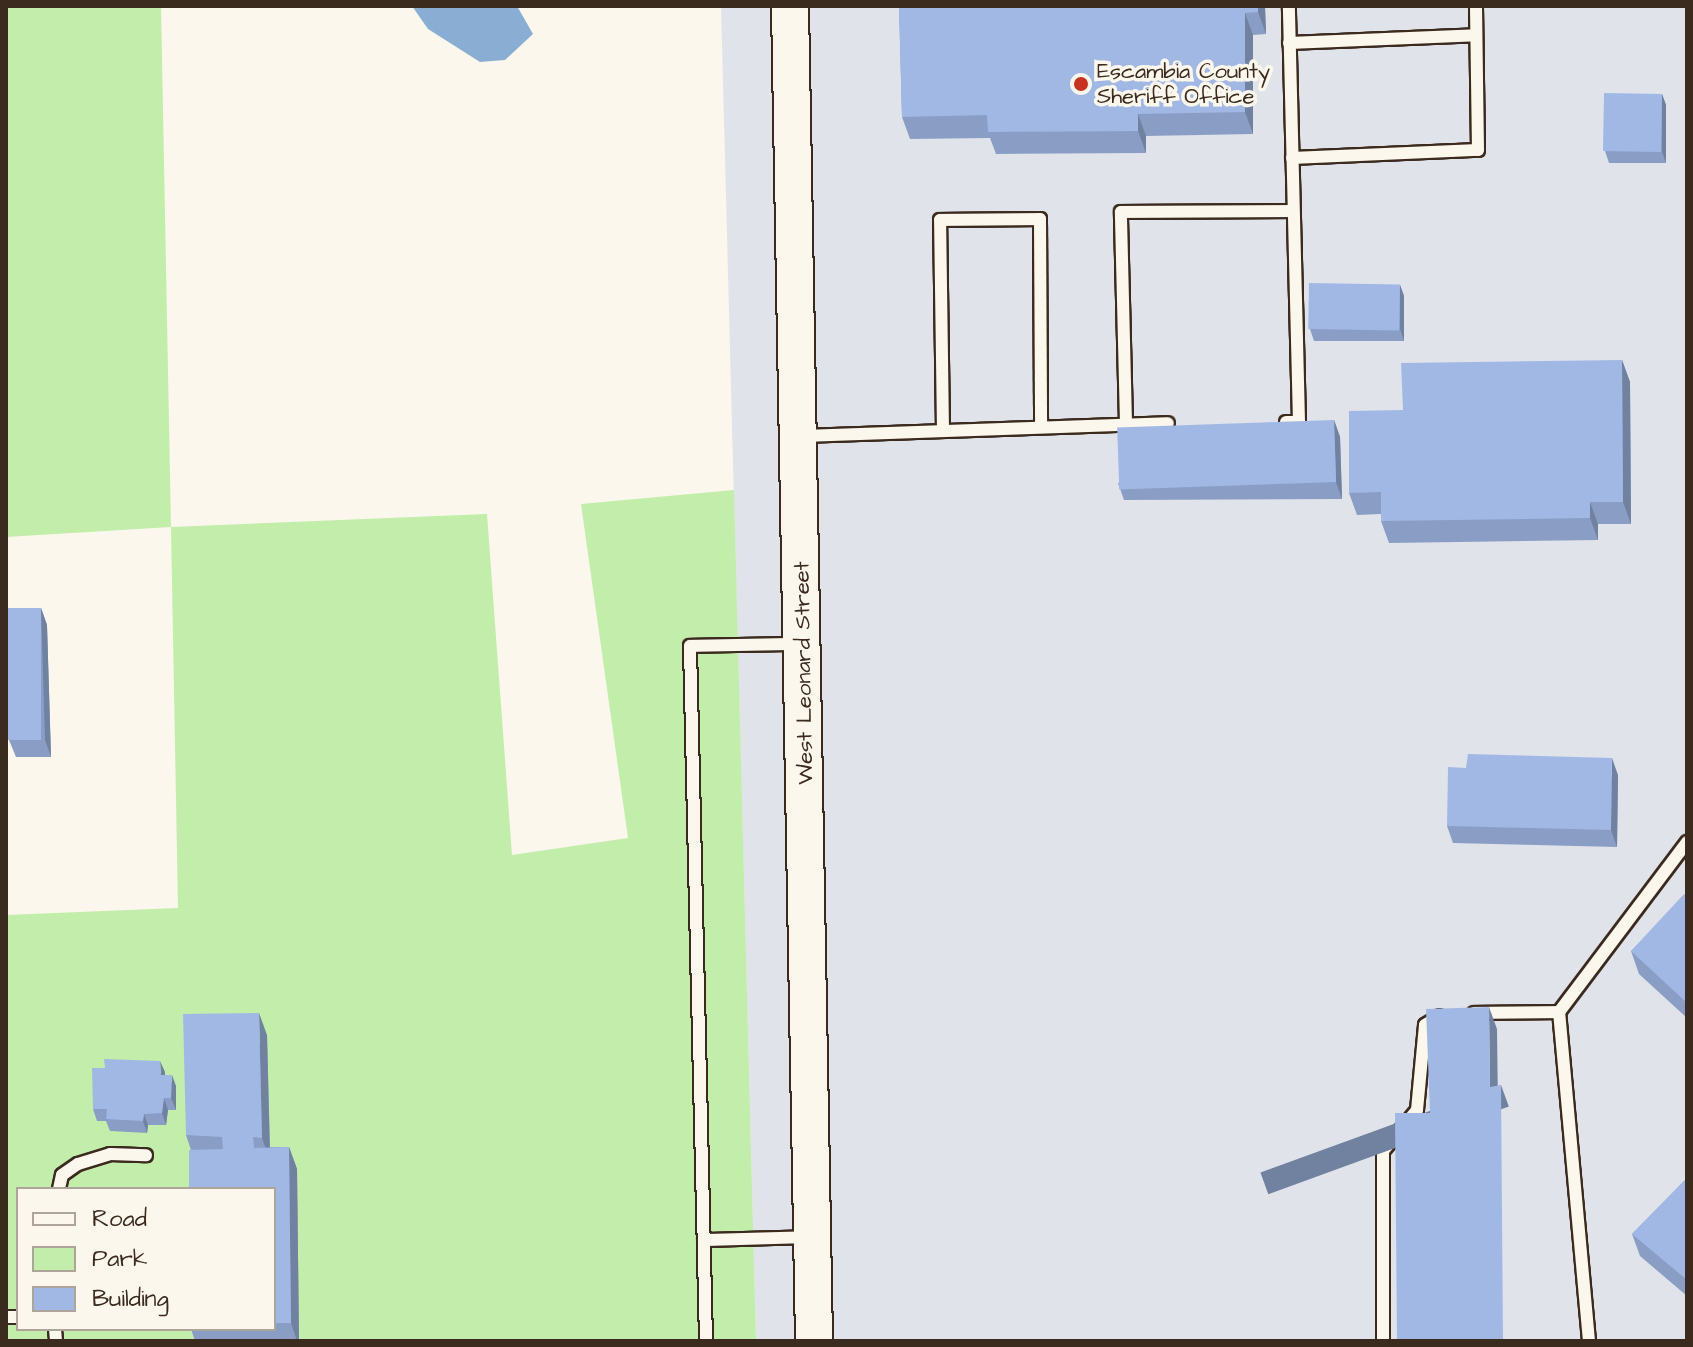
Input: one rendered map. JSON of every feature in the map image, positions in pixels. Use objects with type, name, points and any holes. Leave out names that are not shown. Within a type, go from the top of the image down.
[{"type":"street","name":"West Leonard Street","points":[[790,6],[801,436],[810,1237],[814,1341]]},
{"type":"lane","points":[[1267,422],[1299,422],[1289,6]]},
{"type":"lane","points":[[1292,158],[1478,150],[1476,6]]},
{"type":"lane","points":[[1289,43],[1476,35]]},
{"type":"lane","points":[[1126,423],[1121,212],[1293,211]]},
{"type":"lane","points":[[943,430],[940,220],[1040,219],[1041,425]]},
{"type":"lane","points":[[801,436],[1041,425],[1188,423]]},
{"type":"lane","points":[[706,1341],[690,646],[804,644]]},
{"type":"lane","points":[[1589,1341],[1559,1012],[1687,842]]},
{"type":"lane","points":[[1383,1341],[1383,1151],[1417,1110],[1425,1025],[1450,1014],[1559,1012]]},
{"type":"lane","points":[[59,1187],[62,1175],[78,1164],[110,1154],[146,1155]]},
{"type":"lane","points":[[704,1240],[810,1237]]},
{"type":"shaded area","points":[[721,6],[771,6],[774,42],[795,1341],[756,1341]]},
{"type":"shaded area","points":[[808,6],[1687,6],[1687,1341],[808,1341]]},
{"type":"green space","points":[[6,6],[161,6],[171,527],[6,537]]},
{"type":"green space","points":[[734,490],[756,1341],[6,1341],[6,915],[178,908],[171,527],[487,514],[512,855],[628,838],[581,504]]},
{"type":"water","points":[[412,6],[517,6],[533,34],[505,60],[480,62],[428,29]]},
{"type":"building","name":"Escambia County Sheriff Office","points":[[899,6],[1258,6],[1258,12],[1245,13],[1245,112],[1138,114],[1138,131],[988,132],[987,115],[902,117]]},
{"type":"building","points":[[1604,93],[1662,94],[1661,152],[1603,151]]},
{"type":"building","points":[[1309,283],[1400,285],[1399,331],[1308,329]]},
{"type":"building","points":[[1622,360],[1623,502],[1590,502],[1590,518],[1381,521],[1381,492],[1349,493],[1349,411],[1403,410],[1401,363]]},
{"type":"building","points":[[1334,420],[1336,482],[1119,490],[1117,428]]},
{"type":"building","points":[[6,608],[41,608],[41,740],[6,740]]},
{"type":"building","points":[[1468,754],[1612,758],[1611,830],[1447,826],[1448,767],[1466,768]]},
{"type":"building","points":[[1684,894],[1687,897],[1687,1003],[1631,951]]},
{"type":"building","points":[[1489,1007],[1490,1087],[1501,1085],[1503,1341],[1397,1341],[1395,1113],[1430,1113],[1426,1009]]},
{"type":"building","points":[[259,1013],[262,1138],[253,1137],[254,1148],[289,1147],[291,1323],[276,1323],[276,1187],[189,1187],[189,1150],[223,1149],[222,1137],[186,1135],[183,1014]]},
{"type":"building","points":[[104,1059],[160,1061],[161,1075],[172,1075],[171,1098],[164,1098],[162,1113],[144,1114],[143,1121],[106,1119],[107,1109],[93,1109],[92,1068],[105,1068]]},
{"type":"building","points":[[1687,1178],[1687,1280],[1632,1234]]},
{"type":"place","name":"Escambia County Sheriff Office","points":[[1081,84]]}]
